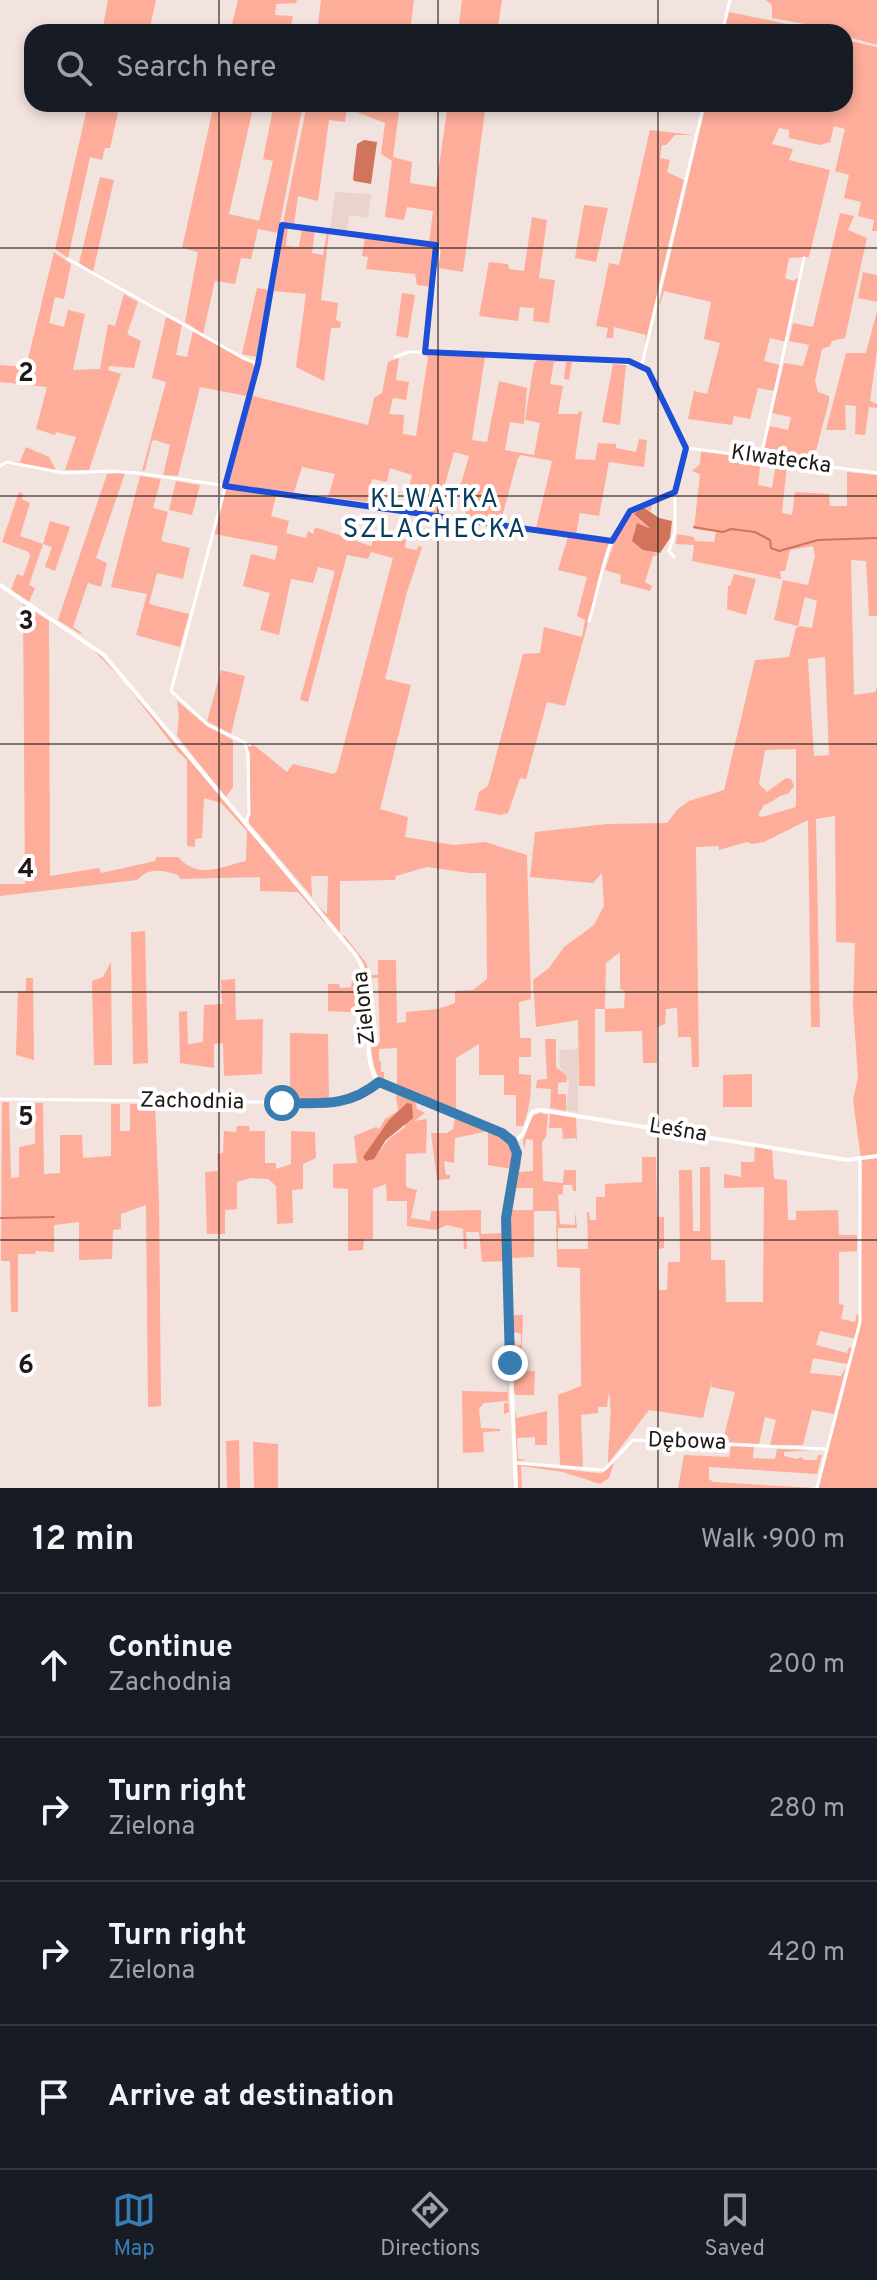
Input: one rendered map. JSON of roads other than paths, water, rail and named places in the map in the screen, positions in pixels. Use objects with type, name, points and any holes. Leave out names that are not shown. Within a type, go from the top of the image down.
[{"type":"street","points":[[724,24],[730,0]]},
{"type":"street","points":[[642,364],[702,112]]},
{"type":"street","points":[[245,823],[249,814],[247,744],[204,722],[171,691],[258,364],[282,225],[436,245],[439,251],[425,352]]},
{"type":"street","points":[[761,457],[804,258]]},
{"type":"street","points":[[68,259],[258,364]]},
{"type":"street","points":[[395,357],[409,352],[425,352],[642,364],[652,377],[686,448],[675,492],[675,532],[669,548],[674,557]]},
{"type":"street","name":"Klwatecka","points":[[686,448],[877,473]]},
{"type":"street","points":[[0,466],[7,462],[64,473],[137,473],[612,541]]},
{"type":"street","points":[[589,621],[612,541],[622,520],[634,508],[675,492]]},
{"type":"street","name":"Zielona","points":[[0,585],[104,655],[361,962],[367,983],[371,1066],[379,1082]]},
{"type":"street","points":[[379,1082],[502,1133],[514,1143],[517,1156],[505,1224],[516,1488]]},
{"type":"street","name":"Zachodnia","points":[[0,1099],[335,1103],[356,1097],[379,1082]]},
{"type":"street","name":"Leśna","points":[[514,1143],[522,1136],[532,1112],[540,1110],[860,1160]]},
{"type":"street","points":[[817,1488],[861,1315],[860,1160],[877,1156]]},
{"type":"street","name":"Dębowa","points":[[514,1463],[604,1470],[633,1440],[826,1449]]},
{"type":"waterway","points":[[694,527],[723,532],[731,529],[755,532],[770,540],[771,548],[779,551],[818,540],[877,538]]},
{"type":"waterway","points":[[0,1218],[54,1217]]},
{"type":"district","name":"KLWATKA SZLACHECKA","points":[[435,515]]}]
